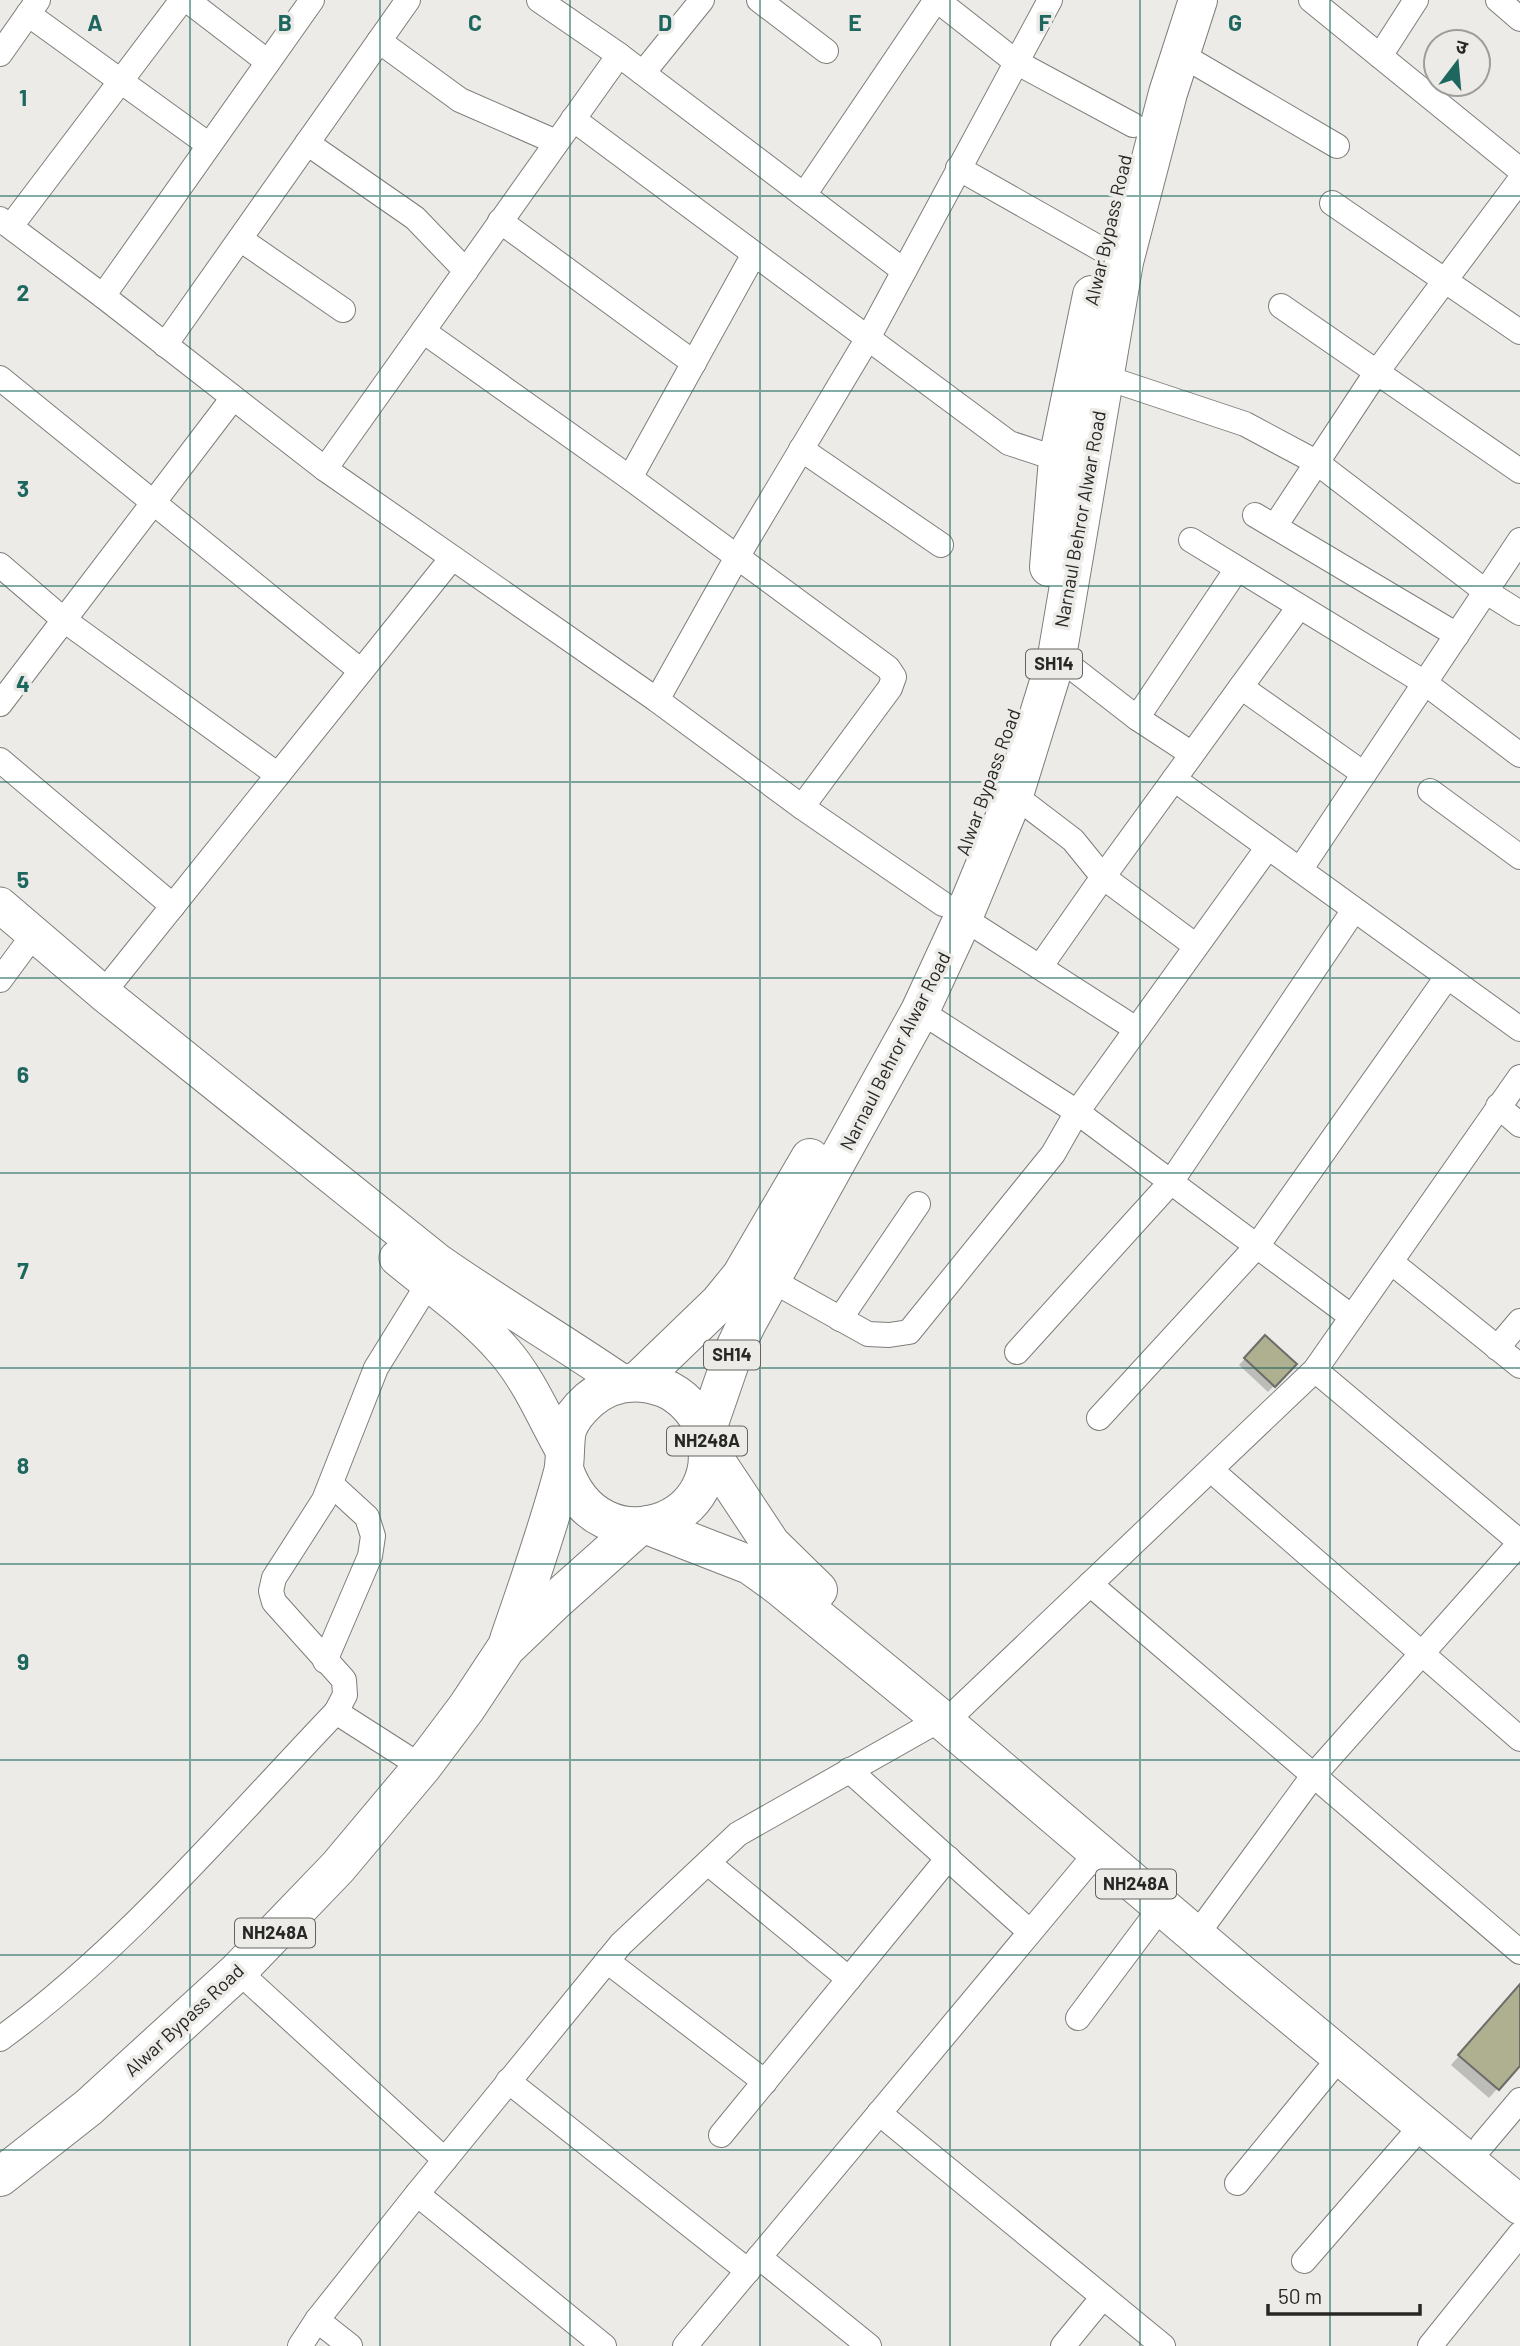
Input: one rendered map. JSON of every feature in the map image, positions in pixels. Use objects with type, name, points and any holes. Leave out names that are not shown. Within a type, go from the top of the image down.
[{"type":"main road","name":"Alwar Bypass Road","points":[[756,1278],[877,1040],[953,911],[1036,631],[1051,556],[1058,459],[1101,249],[1133,125],[1172,0]]},
{"type":"main road","name":"Narnaul Behror Alwar Road","points":[[756,1278],[920,1011],[953,911],[1013,795],[1057,656],[1124,262],[1180,54],[1198,0]]},
{"type":"main road","name":"SH14","points":[[630,1383],[719,1303],[756,1278]]},
{"type":"main road","name":"SH14","points":[[707,1442],[756,1278]]},
{"type":"main road","name":"NH248A","points":[[506,1648],[564,1460],[568,1428],[581,1407],[600,1392],[630,1383],[675,1393],[701,1422],[707,1442],[771,1544],[1161,1907],[1520,2205]]},
{"type":"main road","name":"NH248A","points":[[564,1460],[569,1485],[578,1499],[604,1521],[621,1526],[642,1526],[663,1522],[676,1515],[697,1494],[704,1480],[707,1442]]},
{"type":"main road","name":"NH248A","points":[[506,1648],[555,1601],[642,1526]]},
{"type":"main road","name":"NH248A","points":[[642,1526],[750,1565],[950,1713],[1297,1999],[1520,2177]]},
{"type":"main road","name":"Alwar Bypass Road","points":[[0,2177],[99,2099],[238,1971],[338,1867],[422,1767],[467,1707],[506,1648]]},
{"type":"street","points":[[268,62],[185,0],[6,222],[325,469],[657,700],[802,807],[953,911],[1136,1029]]},
{"type":"street","points":[[103,296],[312,0]]},
{"type":"street","points":[[164,345],[408,0]]},
{"type":"street","points":[[539,0],[619,55],[904,271]]},
{"type":"street","points":[[643,73],[702,0]]},
{"type":"street","points":[[760,0],[826,51]]},
{"type":"street","points":[[804,195],[937,0],[1016,62],[1133,125]]},
{"type":"street","points":[[657,700],[737,557],[868,338],[1049,0]]},
{"type":"street","points":[[1311,0],[1520,170]]},
{"type":"street","points":[[1380,56],[1416,0]]},
{"type":"street","points":[[1498,0],[1520,19]]},
{"type":"street","points":[[0,54],[33,7],[120,83],[209,145]]},
{"type":"street","points":[[379,41],[460,100],[556,142]]},
{"type":"street","points":[[1180,54],[1337,146]]},
{"type":"street","points":[[325,469],[619,55]]},
{"type":"street","points":[[573,119],[1009,443],[1058,459]]},
{"type":"street","points":[[307,143],[415,218],[466,271]]},
{"type":"street","points":[[958,168],[1101,249]]},
{"type":"street","points":[[1457,635],[1265,520],[1316,462],[1376,373],[1520,180]]},
{"type":"street","points":[[1332,203],[1520,332]]},
{"type":"street","points":[[500,221],[694,363]]},
{"type":"street","points":[[240,239],[343,310]]},
{"type":"street","points":[[629,478],[754,254]]},
{"type":"street","points":[[1281,306],[1520,471]]},
{"type":"street","points":[[423,331],[887,667],[894,677],[891,688],[802,807]]},
{"type":"street","points":[[1104,376],[1245,424],[1316,462],[1485,591],[1520,613]]},
{"type":"street","points":[[0,378],[361,671]]},
{"type":"street","points":[[0,704],[233,398]]},
{"type":"street","points":[[801,449],[941,545]]},
{"type":"street","points":[[1191,540],[1425,683],[1520,755]]},
{"type":"street","points":[[1300,870],[1520,540]]},
{"type":"street","points":[[103,993],[452,558]]},
{"type":"street","points":[[0,565],[64,620],[278,775]]},
{"type":"street","points":[[1138,718],[1237,569]]},
{"type":"street","points":[[1040,967],[1299,607]]},
{"type":"street","points":[[1057,656],[1138,718],[1192,754]]},
{"type":"street","points":[[1241,687],[1364,774]]},
{"type":"street","points":[[0,760],[173,906]]},
{"type":"street","points":[[1174,779],[1520,1030]]},
{"type":"street","points":[[1430,791],[1520,857]]},
{"type":"street","points":[[1013,795],[1073,840],[1103,877],[1196,946]]},
{"type":"street","points":[[756,1278],[868,1334],[909,1332],[1054,1154],[1077,1112],[1268,847]]},
{"type":"street","points":[[0,905],[18,939],[473,1321],[504,1351],[526,1384],[564,1460]]},
{"type":"street","points":[[1017,1352],[1171,1182],[1354,910]]},
{"type":"street","points":[[0,980],[18,939]]},
{"type":"street","points":[[18,939],[103,993],[436,1260],[492,1300],[630,1383]]},
{"type":"street","points":[[1099,1418],[1257,1246],[1447,977]]},
{"type":"street","points":[[920,1011],[1077,1112],[1352,1317]]},
{"type":"street","points":[[300,2346],[317,2320],[444,2160],[621,1944],[738,1834],[950,1713],[1315,1370],[1520,1077]]},
{"type":"street","points":[[1498,1106],[1520,1125]]},
{"type":"street","points":[[840,1319],[918,1204]]},
{"type":"street","points":[[1391,1262],[1520,1366]]},
{"type":"street","points":[[0,2039],[99,1957],[336,1712],[345,1695],[344,1680],[274,1602],[271,1591],[274,1578],[324,1500],[376,1368],[428,1284]]},
{"type":"street","points":[[1497,1348],[1520,1321]]},
{"type":"street","points":[[1206,1922],[1313,1776],[1520,1543],[1315,1370]]},
{"type":"street","points":[[1211,1470],[1520,1739]]},
{"type":"street","points":[[325,1661],[370,1556],[373,1536],[367,1517],[331,1484]]},
{"type":"street","points":[[1090,1584],[1520,1952]]},
{"type":"street","points":[[336,1712],[422,1767]]},
{"type":"street","points":[[849,1770],[1030,1932]]},
{"type":"street","points":[[685,2346],[1098,1851]]},
{"type":"street","points":[[721,2135],[948,1858]]},
{"type":"street","points":[[708,1863],[849,1979]]},
{"type":"street","points":[[1079,2018],[1161,1907]]},
{"type":"street","points":[[607,1961],[765,2082]]},
{"type":"street","points":[[238,1971],[444,2160]]},
{"type":"street","points":[[1237,2183],[1340,2057]]},
{"type":"street","points":[[509,2081],[754,2264],[869,2346]]},
{"type":"street","points":[[1482,2145],[1520,2100]]},
{"type":"street","points":[[879,2113],[1163,2346]]},
{"type":"street","points":[[1304,2261],[1423,2124]]},
{"type":"street","points":[[417,2194],[604,2346]]},
{"type":"street","points":[[1430,2346],[1520,2234]]},
{"type":"street","points":[[1063,2346],[1103,2297]]},
{"type":"street","points":[[317,2320],[350,2346]]},
{"type":"building","points":[[1265,1335],[1297,1364],[1275,1387],[1244,1358]]},
{"type":"building","points":[[1520,1984],[1520,2066],[1499,2090],[1458,2055]]}]
